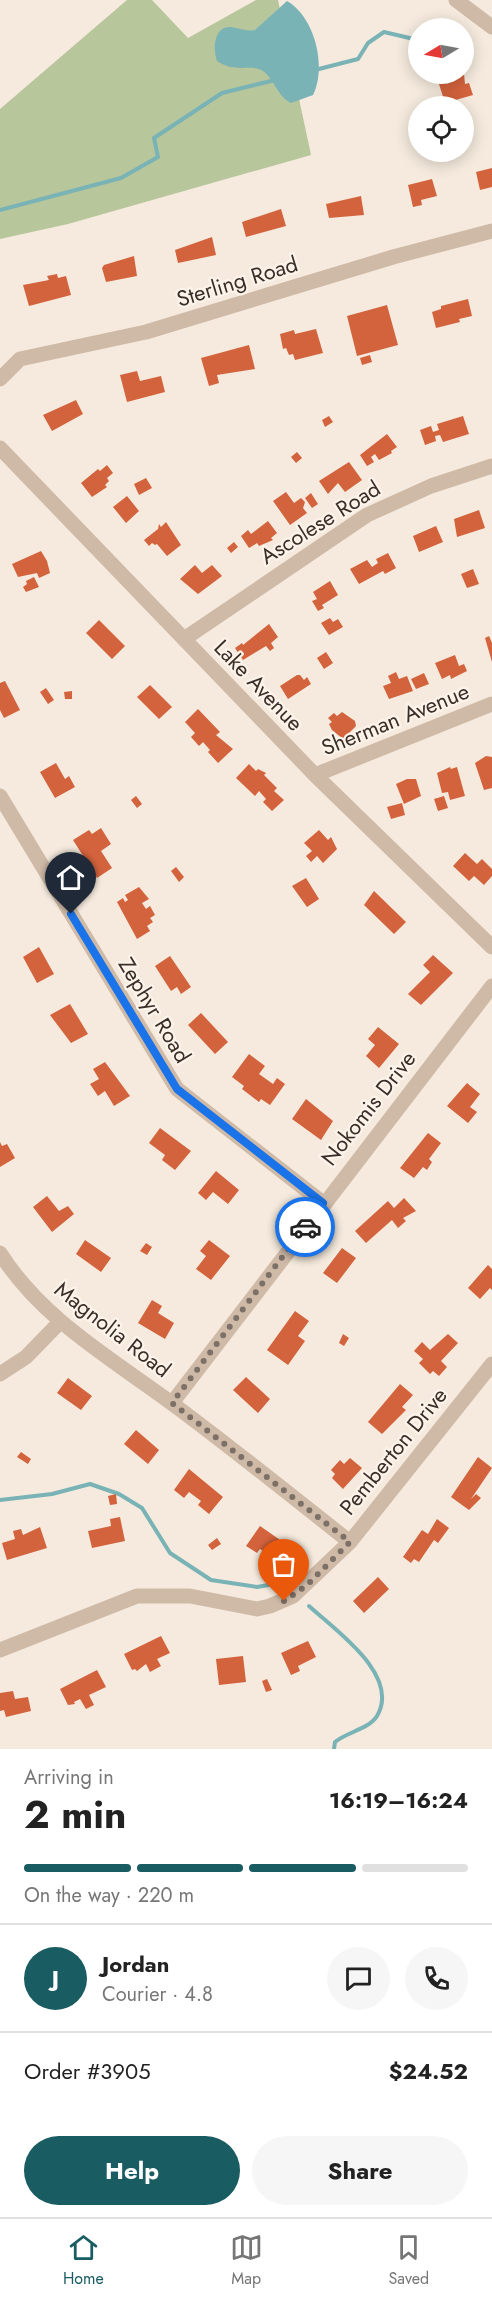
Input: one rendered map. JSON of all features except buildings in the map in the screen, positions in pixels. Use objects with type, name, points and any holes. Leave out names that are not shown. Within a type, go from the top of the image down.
[{"type":"street","points":[[456,0],[492,27]]},
{"type":"street","name":"Sterling Road","points":[[0,380],[20,359],[146,332],[393,257],[492,231]]},
{"type":"street","name":"Lake Avenue","points":[[0,448],[315,775],[492,947]]},
{"type":"street","name":"Ascolese Road","points":[[184,639],[367,515],[431,486],[492,466]]},
{"type":"street","name":"Sherman Avenue","points":[[315,775],[492,704]]},
{"type":"street","name":"Zephyr Road","points":[[0,796],[177,1089],[323,1203]]},
{"type":"street","name":"Nokomis Drive","points":[[172,1403],[323,1203],[492,986]]},
{"type":"street","name":"Magnolia Road","points":[[0,1253],[16,1279],[60,1322],[172,1403],[350,1542]]},
{"type":"street","points":[[0,1374],[26,1357],[60,1322]]},
{"type":"street","name":"Pemberton Drive","points":[[0,1650],[137,1596],[190,1596],[242,1608],[270,1606],[293,1596],[350,1542],[492,1364]]},
{"type":"green space","points":[[127,0],[152,0],[188,38],[256,0],[278,0],[311,155],[68,224],[0,239],[0,109]]},
{"type":"water","points":[[287,1],[297,8],[311,30],[316,44],[319,71],[313,95],[291,103],[282,96],[263,71],[224,65],[217,61],[215,51],[216,40],[221,30],[231,27],[255,30]]},
{"type":"waterway","points":[[315,70],[358,59],[368,43],[384,32],[408,38]]},
{"type":"waterway","points":[[0,210],[121,178],[158,157],[154,138],[222,93],[275,80]]},
{"type":"waterway","points":[[0,1500],[52,1494],[90,1484],[119,1494],[142,1508],[170,1553],[211,1580],[257,1587],[286,1582]]},
{"type":"waterway","points":[[309,1606],[362,1655],[380,1685],[382,1700],[377,1716],[369,1724],[335,1742],[334,1749]]},
{"type":"way so far","points":[[284,1601],[306,1586],[350,1542],[172,1403],[305,1227]]},
{"type":"route","points":[[71,914],[177,1089],[323,1203],[305,1227]]}]
